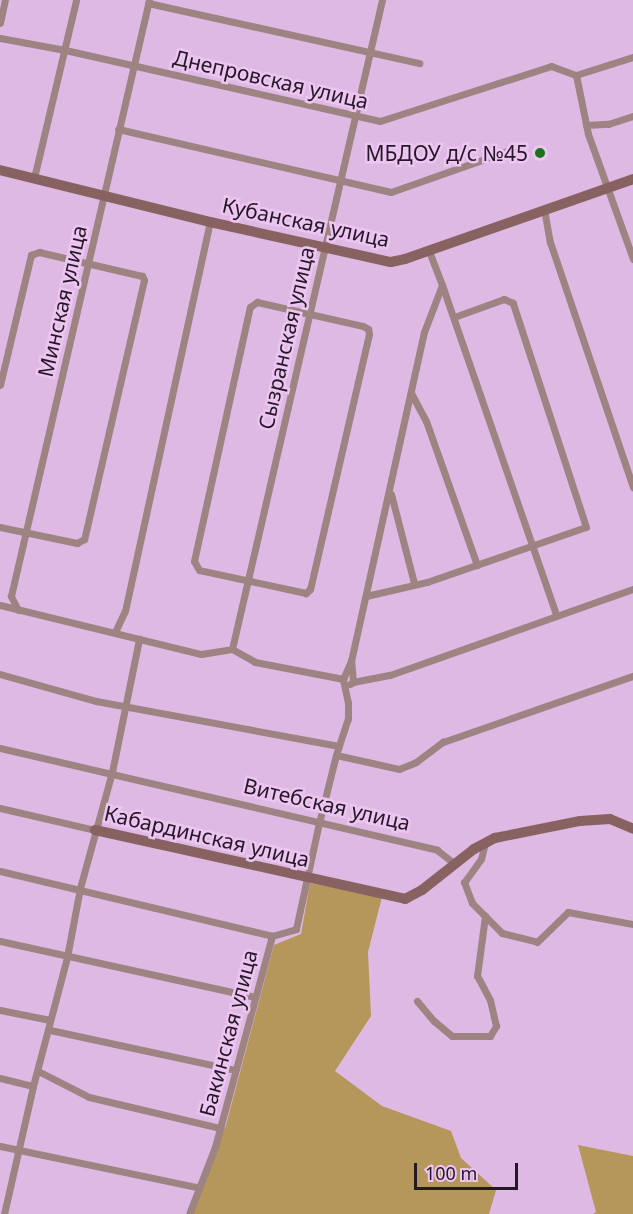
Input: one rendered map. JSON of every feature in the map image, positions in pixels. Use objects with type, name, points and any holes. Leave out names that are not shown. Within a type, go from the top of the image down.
[{"type":"street","points":[[0,23],[5,0]]},
{"type":"street","points":[[34,178],[76,0]]},
{"type":"street","name":"Сызранская улица","points":[[232,649],[382,0]]},
{"type":"street","points":[[148,2],[419,63]]},
{"type":"street","name":"Минская улица","points":[[18,610],[11,596],[148,2]]},
{"type":"street","name":"Днепровская улица","points":[[0,38],[134,65],[380,121],[551,66],[576,75]]},
{"type":"street","points":[[633,57],[576,75],[586,124],[633,259]]},
{"type":"street","points":[[586,124],[608,124],[633,116]]},
{"type":"street","points":[[118,129],[391,192],[510,150]]},
{"type":"street","name":"Кубанская улица","points":[[0,170],[210,222],[391,262],[429,251],[633,179]]},
{"type":"street","points":[[544,209],[550,242],[633,487]]},
{"type":"street","points":[[115,632],[124,610],[210,222]]},
{"type":"street","points":[[429,251],[454,317],[556,615]]},
{"type":"street","points":[[0,385],[31,255],[39,252],[139,273],[144,280],[84,539],[77,543],[0,527]]},
{"type":"street","points":[[0,605],[201,654],[232,649],[255,662],[343,679],[351,662],[424,332],[442,285]]},
{"type":"street","points":[[366,596],[477,566],[586,527],[587,522],[513,303],[504,299],[454,317]]},
{"type":"street","points":[[257,302],[368,328],[369,334],[310,590],[302,594],[248,582],[200,570],[194,561],[250,307],[257,302]]},
{"type":"street","points":[[411,393],[426,421],[477,566]]},
{"type":"street","points":[[390,491],[414,583]]},
{"type":"street","points":[[345,688],[353,682],[390,675],[633,589]]},
{"type":"street","points":[[2,1214],[33,1086],[50,1030],[50,1020],[67,957],[80,888],[112,772],[139,639]]},
{"type":"street","points":[[351,662],[353,682]]},
{"type":"street","points":[[0,674],[96,701],[125,704],[339,746]]},
{"type":"street","points":[[336,755],[399,769],[416,762],[443,742],[633,676]]},
{"type":"street","name":"Бакинская улица","points":[[189,1214],[220,1128],[272,936],[296,929],[319,823],[336,755],[348,719],[343,679]]},
{"type":"street","name":"Витебская улица","points":[[0,748],[112,772],[437,850],[455,864]]},
{"type":"street","name":"Кабардинская улица","points":[[0,808],[405,899],[422,890],[455,864]]},
{"type":"street","points":[[455,864],[495,838],[580,821],[610,819],[633,829]]},
{"type":"street","points":[[485,843],[482,859],[464,882],[472,903],[502,933],[537,942],[568,912],[633,924]]},
{"type":"street","points":[[0,870],[272,936]]},
{"type":"street","points":[[417,1001],[434,1021],[452,1036],[490,1036],[496,1026],[490,1000],[477,976],[485,916]]},
{"type":"street","points":[[0,941],[255,997]]},
{"type":"street","points":[[0,1010],[50,1020]]},
{"type":"street","points":[[50,1030],[235,1070]]},
{"type":"street","points":[[38,1071],[89,1097],[220,1128]]},
{"type":"street","points":[[0,1078],[33,1086]]},
{"type":"street","points":[[0,1146],[197,1187]]},
{"type":"shaded area","points":[[310,883],[382,897],[368,952],[371,1016],[335,1071],[382,1106],[451,1131],[461,1158],[496,1190],[489,1214],[191,1214],[226,1125],[274,945],[301,934]]},
{"type":"shaded area","points":[[578,1145],[633,1156],[633,1214],[593,1214],[596,1212]]},
{"type":"place","name":"МБДОУ д/с №45","points":[[540,153]]}]
